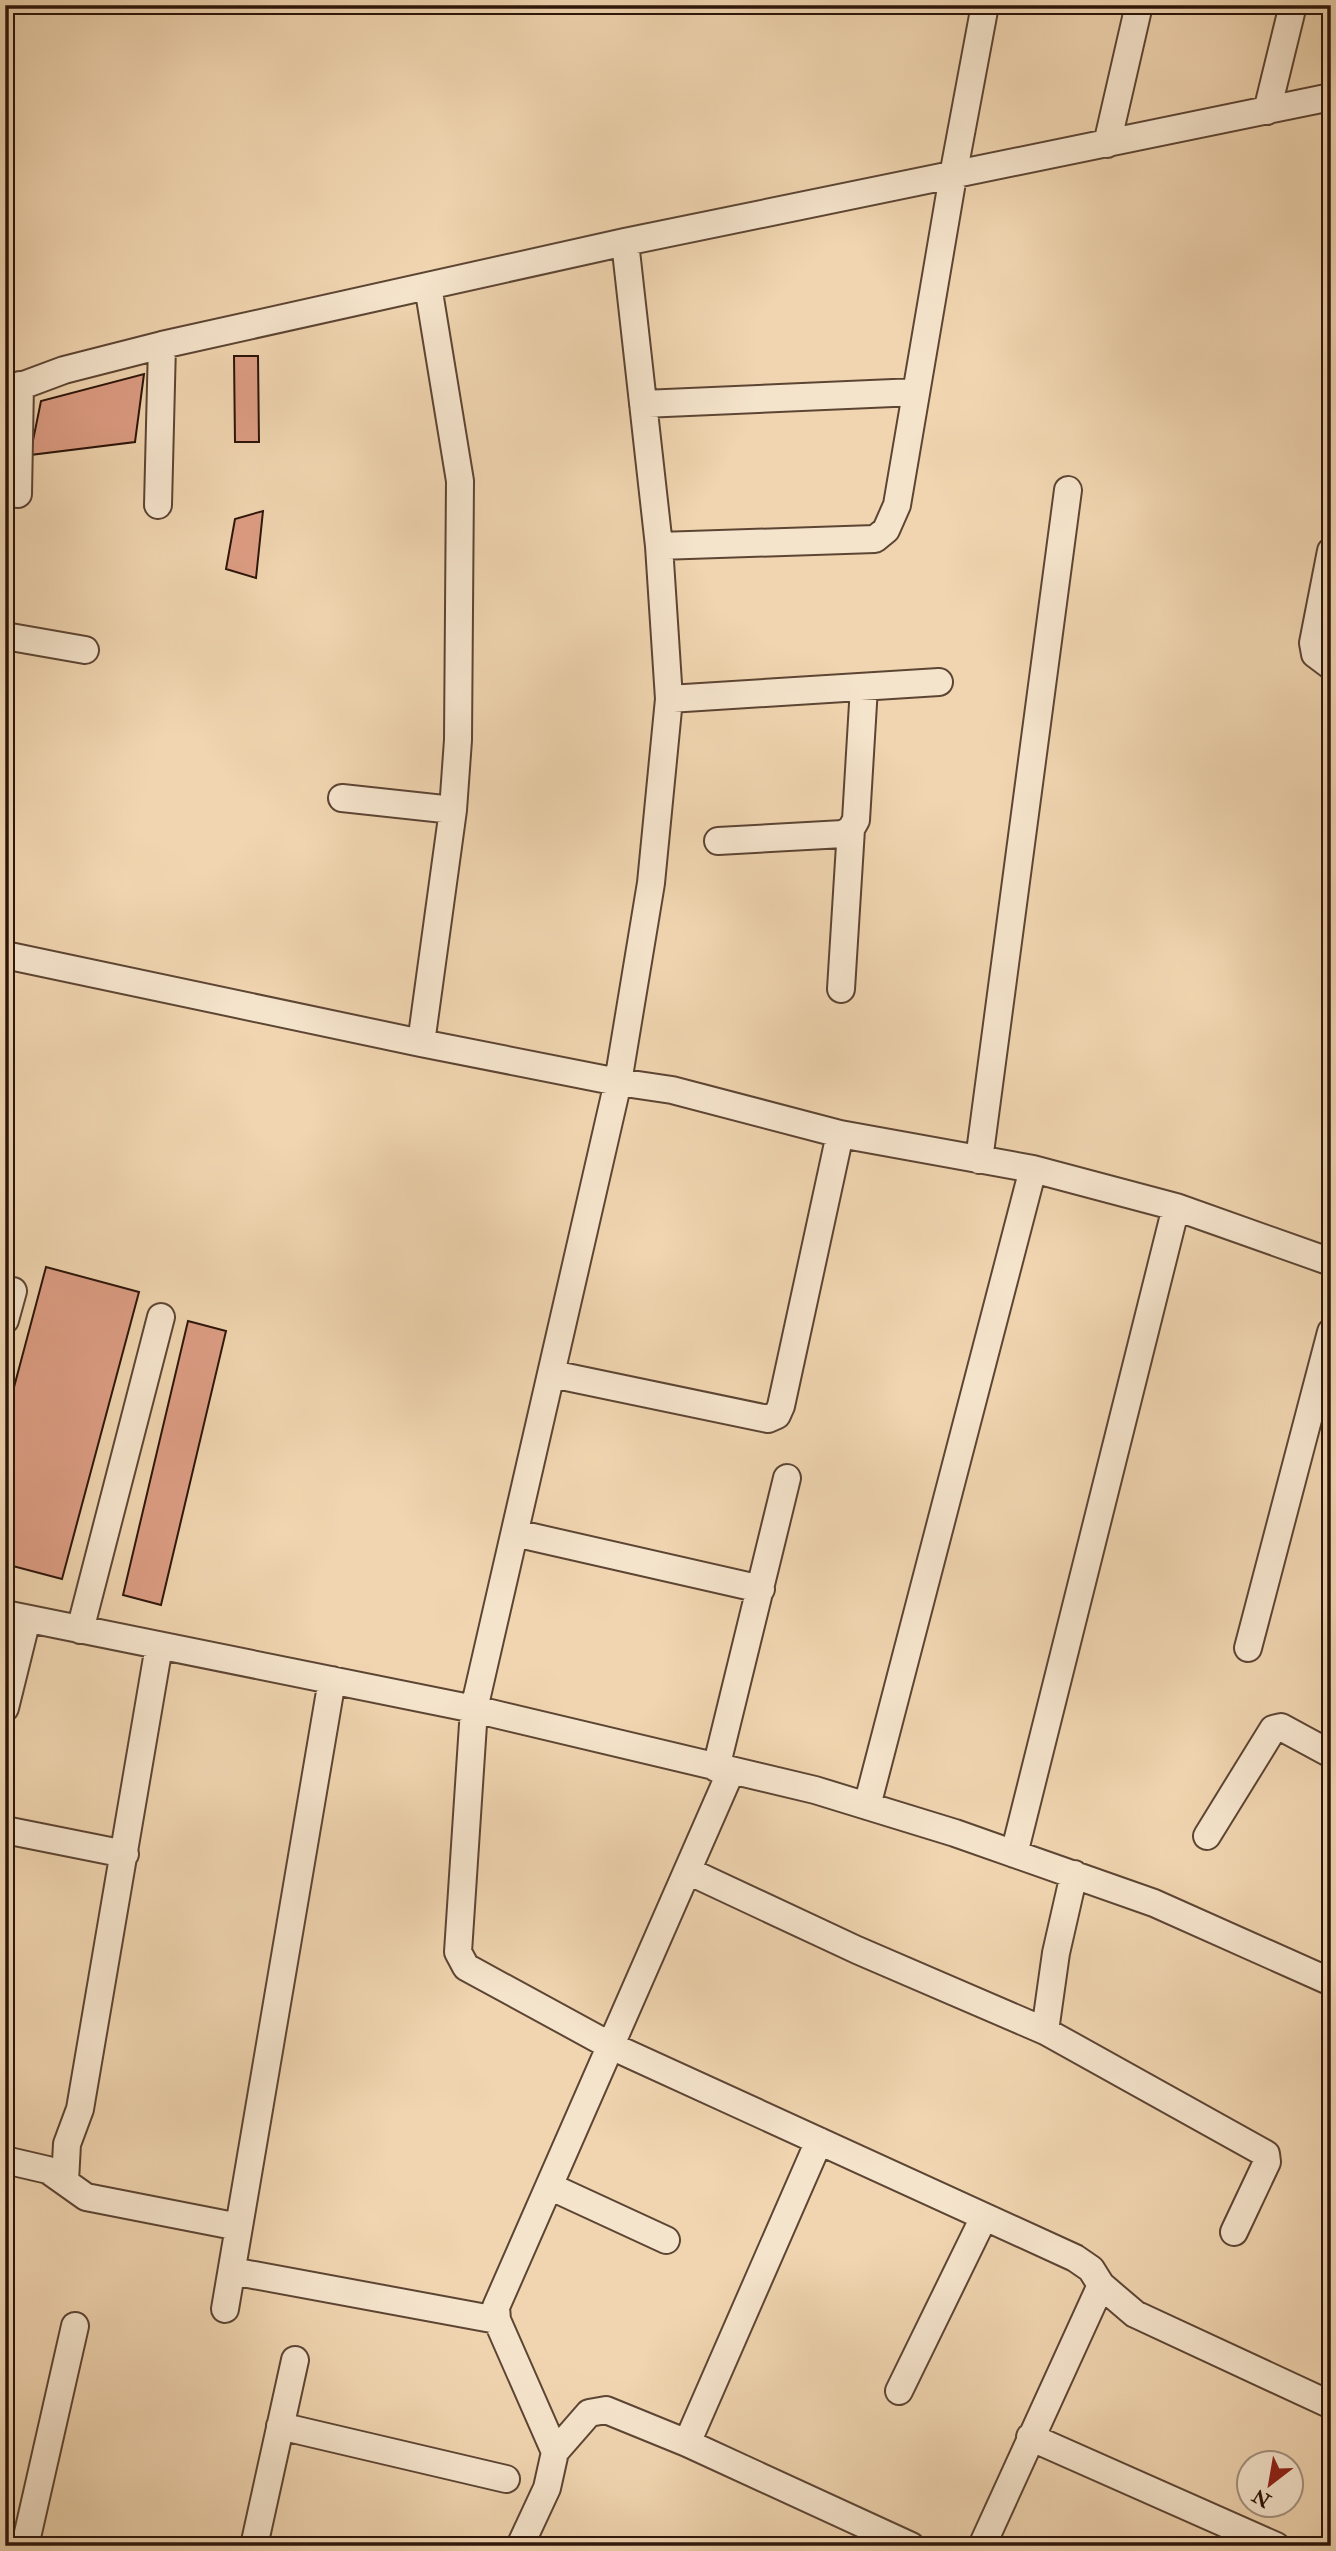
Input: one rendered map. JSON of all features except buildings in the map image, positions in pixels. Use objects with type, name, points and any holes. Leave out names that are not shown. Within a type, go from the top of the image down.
[{"type":"street","points":[[659,546],[875,539],[886,530],[897,505],[985,5]]},
{"type":"street","points":[[1107,144],[1139,5]]},
{"type":"street","points":[[1266,111],[1293,5]]},
{"type":"street","points":[[18,494],[13,389],[64,370],[162,345],[625,242],[1331,97]]},
{"type":"street","points":[[625,242],[659,546],[669,699],[651,883],[618,1082],[474,1709],[458,1952],[466,1967],[609,2045],[1075,2258],[1091,2269],[1101,2285],[1135,2314],[1331,2405]]},
{"type":"street","points":[[421,1043],[453,810],[458,740],[460,481],[428,286]]},
{"type":"street","points":[[158,505],[162,345]]},
{"type":"street","points":[[643,404],[916,392]]},
{"type":"street","points":[[979,1160],[1068,490]]},
{"type":"street","points":[[1331,551],[1312,643],[1315,654],[1331,666]]},
{"type":"street","points":[[5,636],[85,650]]},
{"type":"street","points":[[669,699],[939,682]]},
{"type":"street","points":[[841,989],[851,829],[856,820],[864,687]]},
{"type":"street","points":[[342,798],[453,810]]},
{"type":"street","points":[[718,841],[843,834],[851,829]]},
{"type":"street","points":[[5,955],[421,1043],[672,1090],[840,1134],[1033,1169],[1176,1207],[1331,1262]]},
{"type":"street","points":[[552,1374],[768,1419],[777,1415],[840,1134]]},
{"type":"street","points":[[867,1806],[1033,1169]]},
{"type":"street","points":[[1014,1854],[1176,1207]]},
{"type":"street","points":[[5,1320],[13,1291]]},
{"type":"street","points":[[80,1630],[162,1317]]},
{"type":"street","points":[[1248,1648],[1331,1332]]},
{"type":"street","points":[[555,2452],[497,2320],[496,2306],[688,1871],[723,1770],[787,1478]]},
{"type":"street","points":[[515,1533],[761,1589]]},
{"type":"street","points":[[5,1708],[16,1617],[474,1709],[815,1790],[867,1806],[1154,1903],[1331,1982]]},
{"type":"street","points":[[65,2181],[67,2144],[80,2109],[159,1646]]},
{"type":"street","points":[[225,2309],[332,1680]]},
{"type":"street","points":[[1207,1836],[1273,1729],[1281,1727],[1331,1754]]},
{"type":"street","points":[[5,1830],[125,1854]]},
{"type":"street","points":[[688,1871],[858,1950],[1045,2031],[1266,2154],[1267,2162],[1234,2232]]},
{"type":"street","points":[[1045,2031],[1056,1953],[1074,1874]]},
{"type":"street","points":[[687,2443],[819,2141]]},
{"type":"street","points":[[5,2160],[48,2170],[86,2197],[239,2227]]},
{"type":"street","points":[[549,2186],[666,2240]]},
{"type":"street","points":[[899,2390],[984,2217]]},
{"type":"street","points":[[232,2271],[497,2320]]},
{"type":"street","points":[[982,2546],[1101,2285]]},
{"type":"street","points":[[25,2546],[75,2326]]},
{"type":"street","points":[[254,2546],[295,2360]]},
{"type":"street","points":[[520,2546],[547,2488],[555,2452],[589,2413],[606,2410],[687,2443],[911,2546]]},
{"type":"street","points":[[280,2426],[506,2479]]},
{"type":"street","points":[[1030,2437],[1276,2546]]}]
